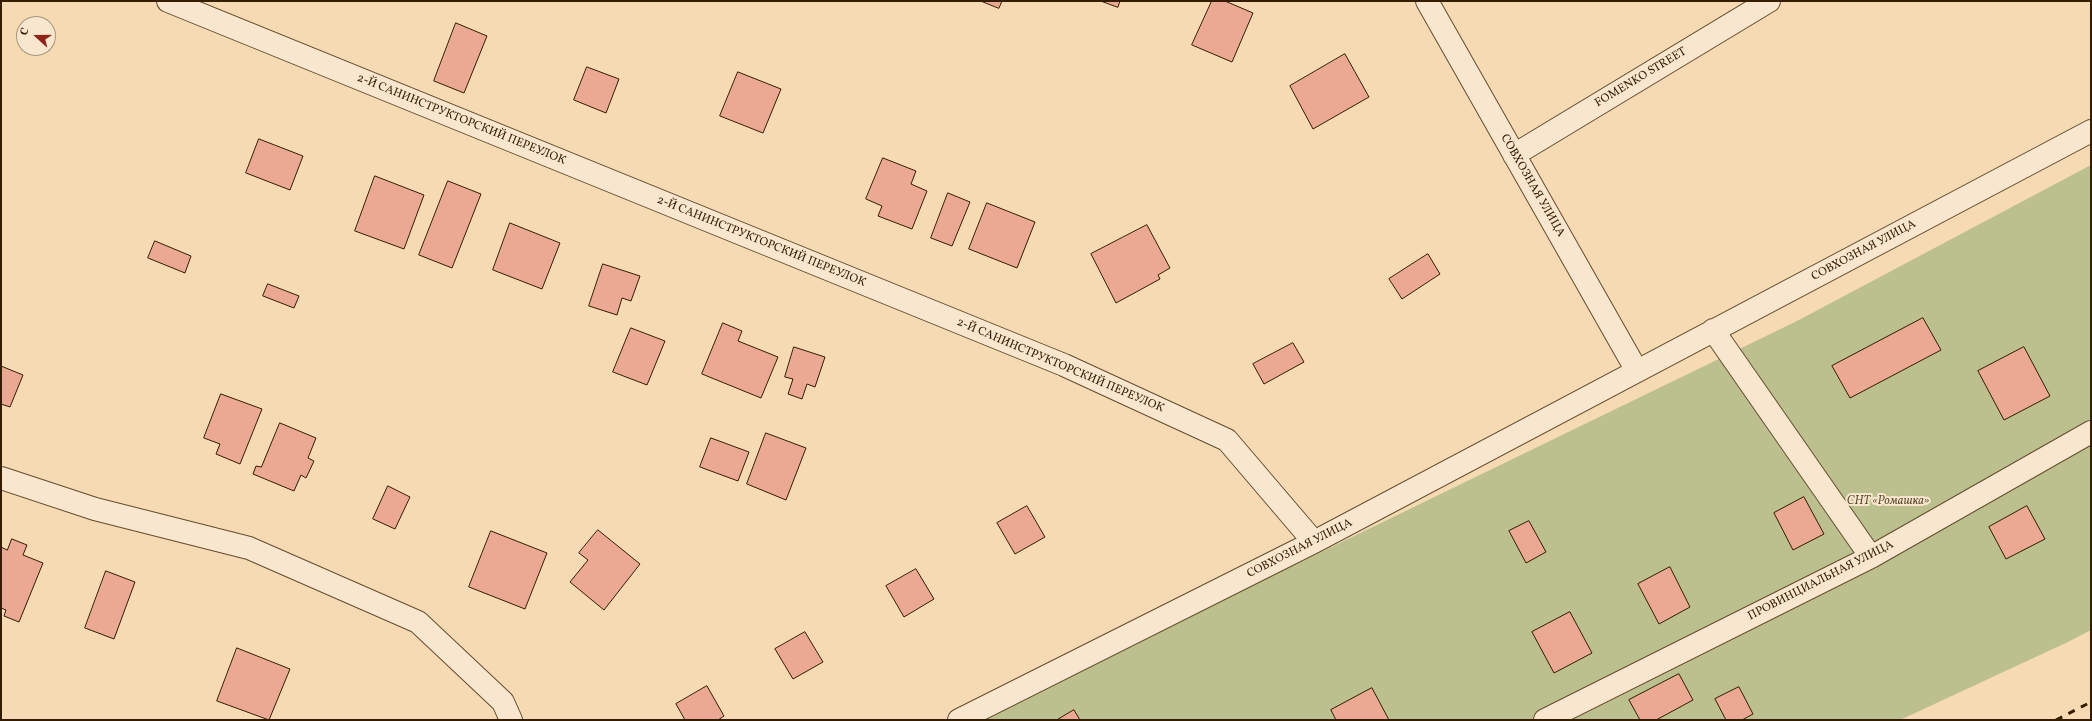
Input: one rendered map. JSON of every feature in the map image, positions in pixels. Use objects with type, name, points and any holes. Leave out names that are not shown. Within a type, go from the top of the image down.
[{"type":"street","name":"2-Й САНИНСТРУКТОРСКИЙ ПЕРЕУЛОК","points":[[168,1],[1064,365],[1227,440],[1314,542]]},
{"type":"street","name":"FOMENKO STREET","points":[[1514,155],[1769,1]]},
{"type":"street","name":"СОВХОЗНАЯ УЛИЦА","points":[[1423,3],[1514,155],[1637,371]]},
{"type":"street","name":"СОВХОЗНАЯ УЛИЦА","points":[[959,720],[1314,542],[2091,131]]},
{"type":"street","points":[[1713,330],[1871,558]]},
{"type":"street","name":"ПРОВИНЦИАЛЬНАЯ УЛИЦА","points":[[1545,720],[1871,558],[2091,432]]},
{"type":"street","points":[[1,478],[95,509],[249,548],[418,622],[503,702],[511,720]]},
{"type":"green space","name":"СНТ «Ромашка»","points":[[2091,165],[2091,630],[2070,641],[1900,720],[975,720],[1797,321]]},
{"type":"building","points":[[981,1],[1002,1],[999,8]]},
{"type":"building","points":[[1101,1],[1120,1],[1118,7]]},
{"type":"building","points":[[1212,1],[1225,1],[1253,13],[1232,62],[1192,45]]},
{"type":"building","points":[[456,23],[487,36],[464,93],[434,81]]},
{"type":"building","points":[[1345,54],[1369,97],[1313,129],[1290,86]]},
{"type":"building","points":[[587,67],[619,79],[606,113],[574,100]]},
{"type":"building","points":[[738,72],[781,89],[763,133],[720,116]]},
{"type":"building","points":[[259,139],[303,156],[290,190],[246,173]]},
{"type":"building","points":[[883,158],[916,171],[911,184],[927,191],[912,229],[878,216],[882,206],[866,199]]},
{"type":"building","points":[[375,176],[424,195],[404,249],[355,231]]},
{"type":"building","points":[[448,181],[481,194],[452,268],[419,255]]},
{"type":"building","points":[[948,193],[970,202],[952,246],[931,238]]},
{"type":"building","points":[[987,203],[1035,222],[1017,268],[969,249]]},
{"type":"building","points":[[510,223],[560,243],[542,289],[493,270]]},
{"type":"building","points":[[1147,225],[1170,268],[1158,275],[1160,279],[1116,303],[1091,254]]},
{"type":"building","points":[[155,241],[191,256],[185,273],[148,258]]},
{"type":"building","points":[[1428,254],[1440,274],[1402,299],[1389,279]]},
{"type":"building","points":[[603,264],[640,276],[631,301],[622,298],[617,315],[589,306]]},
{"type":"building","points":[[268,284],[299,296],[294,308],[263,296]]},
{"type":"building","points":[[1923,318],[1941,350],[1850,398],[1832,366]]},
{"type":"building","points":[[723,323],[742,331],[738,341],[778,357],[761,398],[702,374]]},
{"type":"building","points":[[631,328],[665,341],[647,385],[613,372]]},
{"type":"building","points":[[1293,343],[1304,362],[1264,384],[1253,364]]},
{"type":"building","points":[[794,347],[825,357],[815,387],[807,384],[802,399],[788,394],[793,379],[785,377]]},
{"type":"building","points":[[2024,347],[2050,396],[2004,420],[1978,371]]},
{"type":"building","points":[[1,366],[23,375],[10,407],[1,404]]},
{"type":"building","points":[[221,394],[262,409],[240,464],[216,454],[220,444],[204,438]]},
{"type":"building","points":[[280,423],[316,438],[308,458],[314,461],[306,478],[301,475],[294,491],[253,474],[256,466],[261,467]]},
{"type":"building","points":[[766,433],[806,448],[786,500],[747,484]]},
{"type":"building","points":[[711,438],[749,452],[738,481],[700,467]]},
{"type":"building","points":[[388,486],[410,497],[395,529],[373,519]]},
{"type":"building","points":[[1804,497],[1824,534],[1793,550],[1774,513]]},
{"type":"building","points":[[1027,506],[1045,537],[1015,554],[997,523]]},
{"type":"building","points":[[2027,506],[2045,539],[2006,559],[1989,527]]},
{"type":"building","points":[[1529,521],[1546,552],[1526,563],[1509,531]]},
{"type":"building","points":[[598,530],[640,564],[604,610],[570,582],[588,560],[579,553]]},
{"type":"building","points":[[491,531],[547,553],[525,609],[469,587]]},
{"type":"building","points":[[12,539],[27,545],[23,555],[43,563],[19,622],[4,616],[6,610],[1,608],[1,547],[7,550]]},
{"type":"building","points":[[1670,567],[1690,607],[1659,624],[1638,584]]},
{"type":"building","points":[[916,569],[934,599],[904,617],[886,586]]},
{"type":"building","points":[[106,571],[135,582],[114,639],[85,628]]},
{"type":"building","points":[[1570,612],[1592,653],[1554,673],[1532,632]]},
{"type":"building","points":[[805,632],[823,662],[793,679],[775,649]]},
{"type":"building","points":[[237,648],[290,669],[269,720],[217,701]]},
{"type":"building","points":[[1679,674],[1693,700],[1656,720],[1640,720],[1629,700]]},
{"type":"building","points":[[707,686],[724,716],[718,720],[685,720],[676,704]]},
{"type":"building","points":[[1739,687],[1753,714],[1742,720],[1726,720],[1715,699]]},
{"type":"building","points":[[1372,688],[1389,720],[1336,720],[1331,710]]},
{"type":"building","points":[[1074,710],[1080,720],[1057,720]]},
{"type":"railway","points":[[2056,720],[2091,702]]}]
